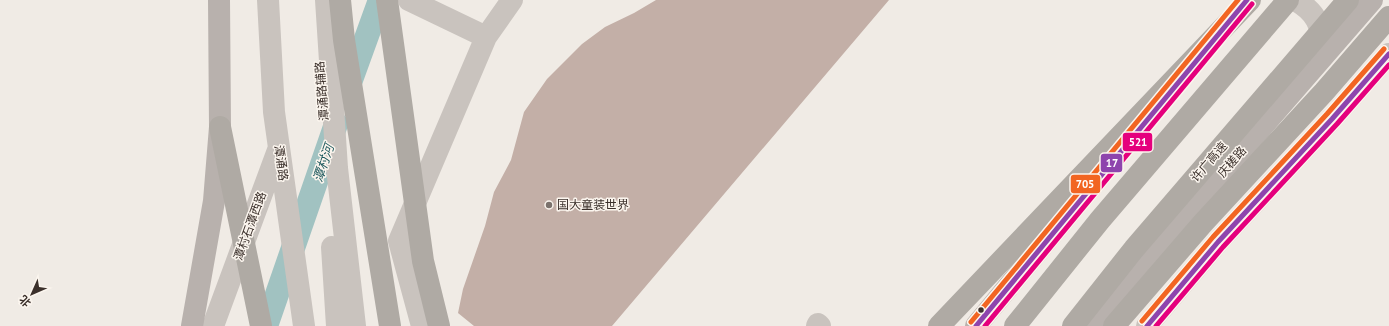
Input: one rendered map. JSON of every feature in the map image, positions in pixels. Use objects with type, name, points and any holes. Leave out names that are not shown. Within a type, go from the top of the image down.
[{"type":"highway","points":[[340,0],[344,40],[390,326]]},
{"type":"highway","points":[[387,0],[423,261],[439,326]]},
{"type":"highway","points":[[939,326],[1250,0]]},
{"type":"highway","points":[[1015,326],[1100,220],[1288,0]]},
{"type":"highway","name":"许广高速","points":[[1074,326],[1134,249],[1348,0]]},
{"type":"highway","points":[[1114,326],[1203,223],[1324,92],[1389,17]]},
{"type":"highway","points":[[220,127],[260,326]]},
{"type":"main road","points":[[192,326],[214,201],[220,127],[219,0]]},
{"type":"main road","points":[[976,326],[1247,0]]},
{"type":"main road","name":"庆槎路","points":[[1094,326],[1184,217],[1372,0]]},
{"type":"street","name":"潭涌路","points":[[268,0],[274,112],[304,326]]},
{"type":"street","points":[[281,0],[286,126],[299,326]]},
{"type":"street","name":"潭涌路辅路","points":[[313,0],[322,87],[337,326]]},
{"type":"street","points":[[326,0],[337,168],[355,326]]},
{"type":"street","points":[[409,0],[486,37]]},
{"type":"street","points":[[422,326],[399,241],[486,37],[512,0]]},
{"type":"street","points":[[1295,0],[1313,13],[1319,24],[1321,44],[1318,62]]},
{"type":"street","points":[[1147,326],[1218,242],[1389,54]]},
{"type":"street","name":"潭村石潭西路","points":[[213,326],[286,126]]},
{"type":"street","points":[[817,326],[818,324],[820,326]]},
{"type":"building","points":[[656,0],[889,0],[612,326],[474,326],[458,313],[463,289],[485,226],[494,192],[511,160],[524,112],[547,79],[582,44],[605,27]]},
{"type":"waterway","name":"潭村河","points":[[347,91],[380,0]]},
{"type":"waterway","name":"潭村河","points":[[266,326],[336,124]]},
{"type":"transit line","name":"705","points":[[971,322],[1238,0]]},
{"type":"transit line","name":"17","points":[[976,326],[1247,0]]},
{"type":"transit line","name":"521","points":[[985,326],[1252,4]]},
{"type":"transit line","name":"705","points":[[1142,321],[1213,237],[1327,114],[1384,49]]},
{"type":"transit line","name":"17","points":[[1147,326],[1218,242],[1332,119],[1389,54]]},
{"type":"transit line","name":"521","points":[[1156,326],[1223,247],[1337,124],[1389,65]]},
{"type":"place","name":"国大童装世界","points":[[549,205]]}]
